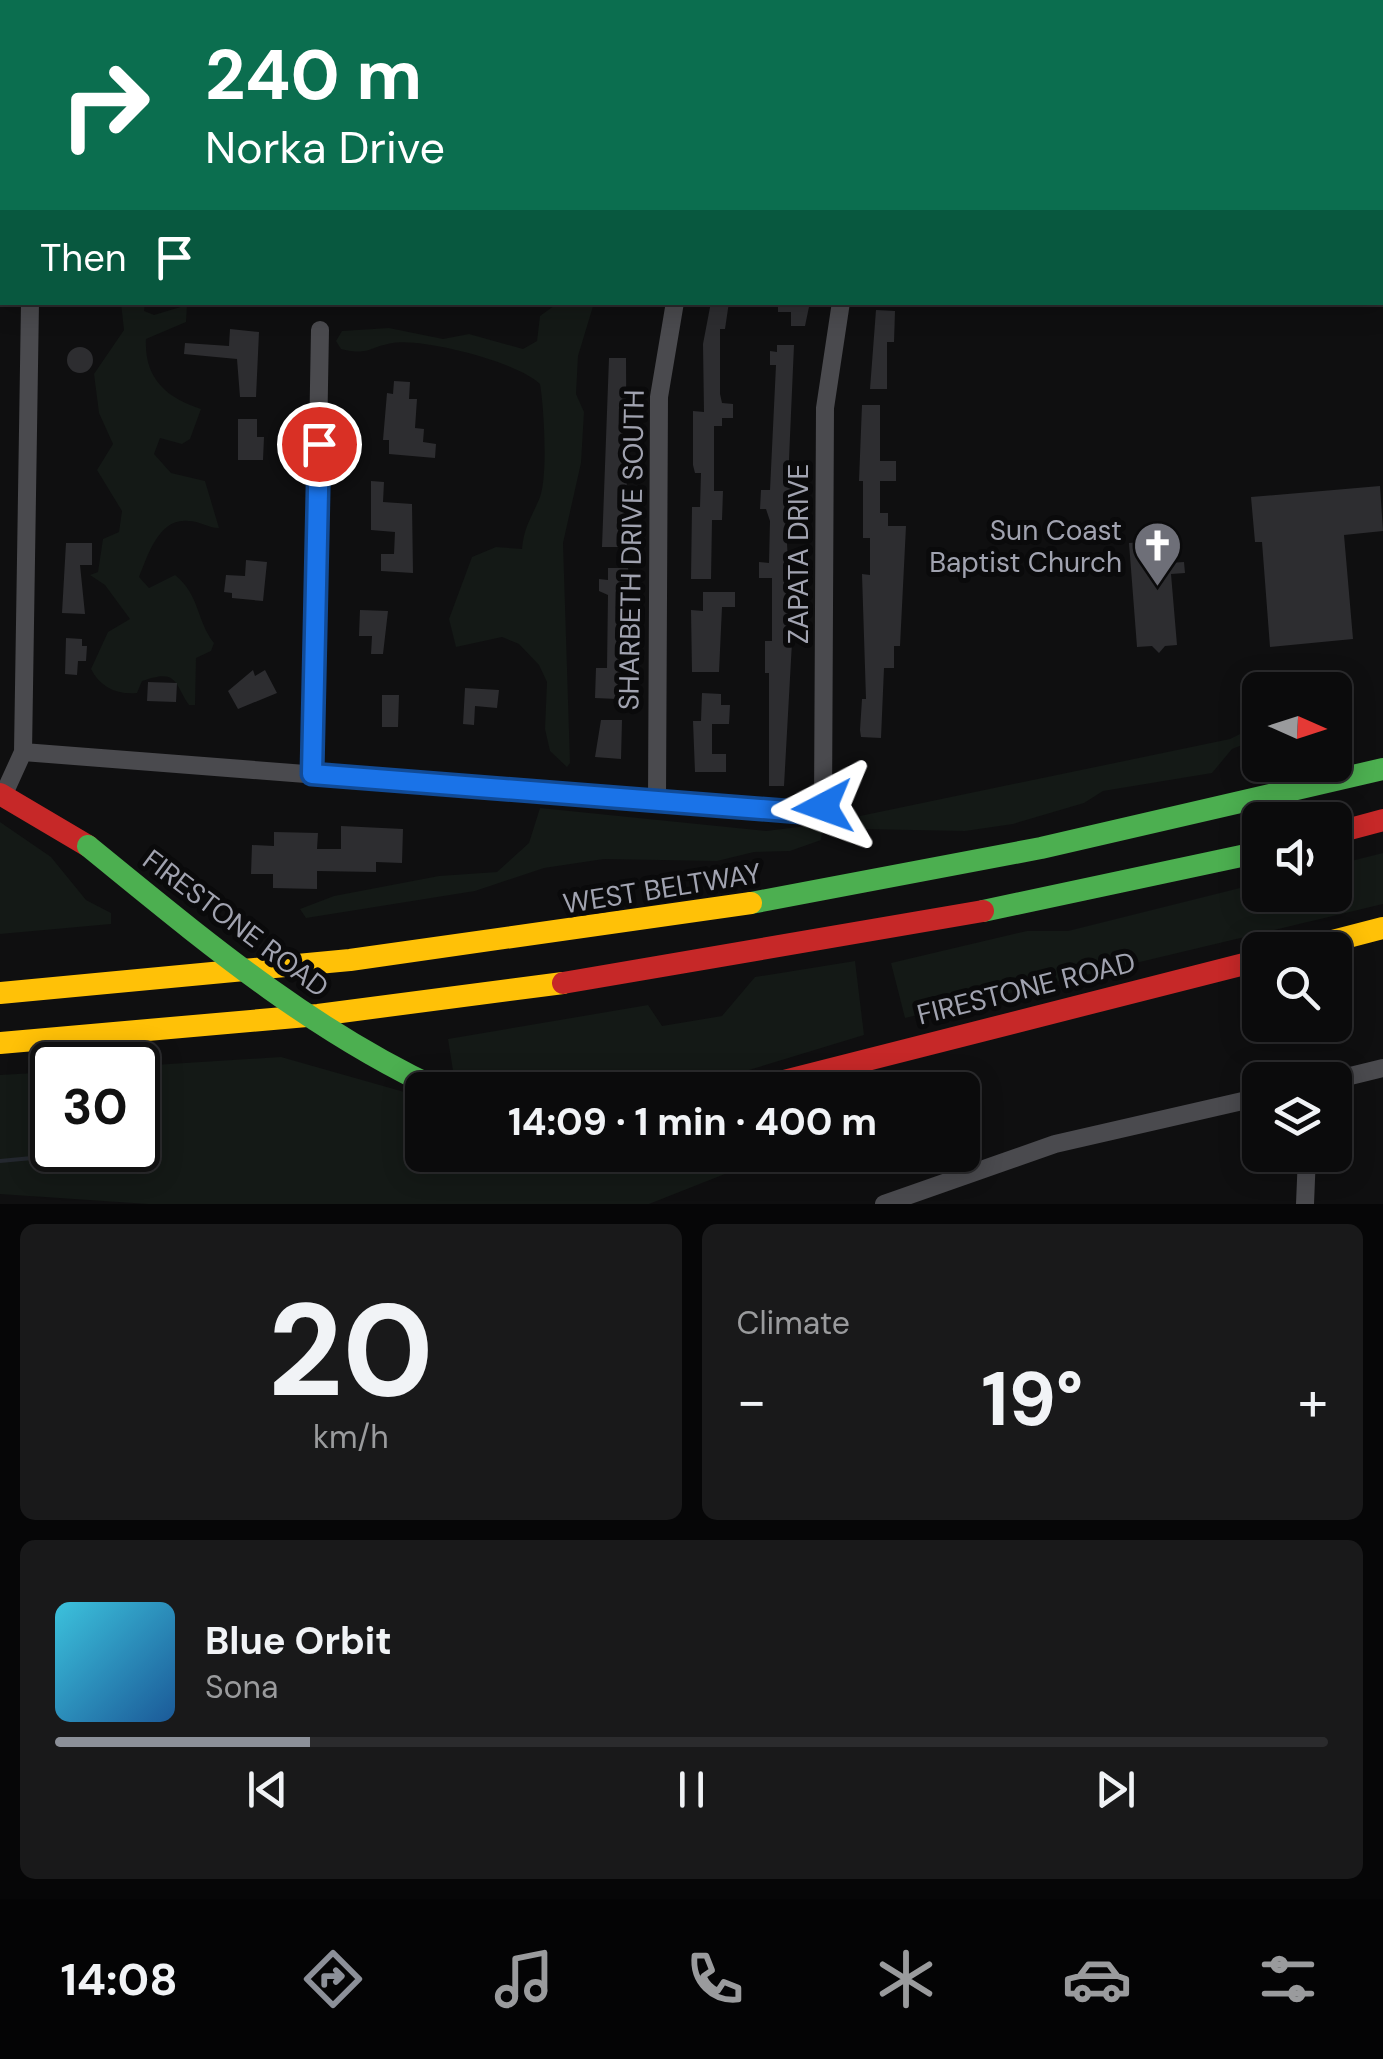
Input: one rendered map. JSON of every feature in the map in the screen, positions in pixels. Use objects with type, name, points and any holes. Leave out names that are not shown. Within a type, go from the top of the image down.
[{"type":"main road","name":"WEST BELTWAY","points":[[0,993],[330,964],[656,922],[1010,856],[1383,769]]},
{"type":"main road","name":"FIRESTONE ROAD","points":[[2,795],[88,846],[328,1031],[405,1076]]},
{"type":"main road","points":[[1352,828],[1383,820]]},
{"type":"main road","points":[[0,1043],[362,1010],[651,971],[988,911],[1242,856]]},
{"type":"main road","points":[[1352,936],[1383,928]]},
{"type":"main road","name":"FIRESTONE ROAD","points":[[820,1072],[1242,965]]},
{"type":"street","points":[[2,795],[23,752],[30,305]]},
{"type":"street","name":"SHARBETH DRIVE SOUTH","points":[[657,800],[658,398],[674,305]]},
{"type":"street","name":"ZAPATA DRIVE","points":[[657,800],[800,812],[823,807],[826,408],[841,305]]},
{"type":"street","points":[[312,774],[320,330]]},
{"type":"street","points":[[23,752],[657,800]]},
{"type":"street","points":[[1352,1076],[1383,1068]]},
{"type":"street","points":[[884,1204],[1055,1144],[1242,1102]]},
{"type":"street","points":[[1305,1204],[1306,1172]]},
{"type":"shaded area","points":[[121,305],[145,305],[144,311],[154,315],[187,305],[186,322],[146,339],[146,353],[160,384],[177,399],[201,409],[190,439],[182,444],[160,438],[154,454],[171,473],[205,481],[219,528],[188,521],[169,525],[156,540],[139,577],[149,588],[175,575],[194,599],[214,643],[211,651],[196,658],[195,705],[189,705],[169,677],[142,681],[137,693],[123,693],[104,685],[91,669],[108,632],[130,619],[105,585],[90,575],[98,572],[103,539],[119,532],[122,511],[97,470],[113,444],[99,413],[94,374],[124,330]]},
{"type":"shaded area","points":[[555,305],[593,305],[578,356],[576,394],[584,412],[581,463],[563,543],[570,763],[567,767],[550,751],[545,729],[547,682],[539,665],[519,644],[502,637],[456,647],[449,619],[472,557],[496,547],[522,549],[544,473],[540,384],[492,360],[447,348],[407,342],[357,352],[341,349],[336,341],[342,331],[389,328],[443,339],[469,334],[523,349],[537,341],[540,316]]},
{"type":"shaded area","points":[[1242,733],[1242,745],[1232,749],[1212,773],[1103,791],[1084,803],[1013,824],[965,831],[861,829],[860,816],[1230,739]]},
{"type":"shaded area","points":[[540,808],[766,831],[823,824],[821,840],[790,851],[754,852],[717,861],[604,859],[544,868],[475,891],[306,918],[300,909],[334,896],[439,876],[497,872],[529,843]]},
{"type":"shaded area","points":[[0,822],[51,857],[86,900],[111,913],[111,924],[0,934]]},
{"type":"shaded area","points":[[1383,853],[1383,904],[1352,911],[1352,861]]},
{"type":"shaded area","points":[[1242,888],[1242,912],[1349,912],[1266,932],[1242,932],[1242,938],[905,1018],[891,963],[1027,931],[1068,931]]},
{"type":"shaded area","points":[[855,961],[864,1035],[742,1072],[453,1072],[448,1039],[648,1005],[662,1026],[722,1016],[755,977]]},
{"type":"shaded area","points":[[281,1057],[405,1092],[405,1172],[730,1172],[649,1204],[148,1204],[0,1194],[0,1075],[30,1073],[30,1172],[160,1172],[160,1065]]},
{"type":"building","points":[[710,305],[729,305],[725,329],[720,329],[720,394],[722,403],[733,404],[733,418],[722,418],[722,426],[714,426],[714,491],[723,491],[722,520],[712,520],[711,579],[691,579],[692,507],[700,507],[701,473],[695,473],[693,465],[693,411],[704,412],[703,344]]},
{"type":"building","points":[[778,305],[809,305],[805,326],[791,326],[791,312],[778,312]]},
{"type":"building","points":[[876,310],[895,311],[894,342],[887,342],[887,389],[870,389]]},
{"type":"building","points":[[230,329],[259,332],[256,397],[240,397],[237,359],[184,354],[185,343],[229,346]]},
{"type":"building","points":[[777,345],[794,345],[789,459],[792,504],[785,504],[792,642],[784,786],[769,786],[769,673],[765,673],[765,641],[772,641],[772,578],[759,578],[759,562],[769,563],[770,521],[766,509],[760,509],[761,490],[770,490],[776,365],[770,365],[770,351],[777,352]]},
{"type":"building","points":[[80,347],[89,351],[93,360],[89,369],[80,373],[71,369],[67,360],[71,351]]},
{"type":"building","points":[[609,358],[626,358],[627,547],[602,547]]},
{"type":"building","points":[[394,381],[410,382],[409,399],[417,399],[415,428],[424,429],[423,442],[436,444],[435,458],[389,454],[389,440],[383,440],[387,393],[393,394]]},
{"type":"building","points":[[862,405],[880,405],[880,461],[896,461],[896,481],[880,481],[880,513],[888,513],[888,526],[906,526],[900,646],[894,646],[894,668],[884,668],[881,738],[861,737],[860,730],[862,699],[866,699],[862,574],[870,575],[870,538],[863,538],[863,481],[859,481]]},
{"type":"building","points":[[238,419],[257,419],[257,437],[264,437],[263,460],[238,460]]},
{"type":"building","points":[[371,481],[384,482],[383,502],[412,504],[413,573],[381,571],[381,554],[394,554],[395,532],[371,530]]},
{"type":"building","points":[[1380,486],[1383,531],[1344,535],[1353,639],[1270,647],[1262,542],[1255,542],[1251,497]]},
{"type":"building","points":[[1167,540],[1169,563],[1184,562],[1185,573],[1171,574],[1177,645],[1165,646],[1159,653],[1152,646],[1137,647],[1129,543]]},
{"type":"building","points":[[66,543],[92,543],[92,565],[80,565],[85,614],[62,613]]},
{"type":"building","points":[[246,560],[267,562],[263,601],[232,598],[232,593],[224,592],[226,575],[245,576]]},
{"type":"building","points":[[608,568],[628,568],[629,575],[626,681],[618,681],[617,699],[595,698],[596,668],[607,668],[608,595],[599,591],[599,579],[608,580]]},
{"type":"building","points":[[703,592],[735,592],[735,607],[722,607],[719,672],[692,672],[691,610],[703,611]]},
{"type":"building","points":[[360,610],[388,611],[383,654],[371,654],[372,636],[359,636]]},
{"type":"building","points":[[66,638],[82,639],[82,646],[87,646],[86,661],[78,661],[77,675],[65,674]]},
{"type":"building","points":[[253,670],[255,676],[265,670],[277,693],[238,709],[228,691]]},
{"type":"building","points":[[148,682],[177,683],[176,702],[147,701]]},
{"type":"building","points":[[465,688],[499,690],[497,708],[475,706],[474,725],[463,724]]},
{"type":"building","points":[[702,693],[721,694],[721,705],[730,705],[729,724],[712,724],[712,754],[726,754],[726,772],[695,772],[693,721],[701,721]]},
{"type":"building","points":[[382,695],[399,695],[398,727],[382,727]]},
{"type":"building","points":[[601,720],[622,720],[621,759],[595,757]]},
{"type":"building","points":[[341,826],[403,829],[402,863],[376,862],[376,872],[317,871],[317,889],[273,888],[273,874],[251,874],[252,845],[274,846],[274,832],[318,833],[317,849],[341,849]]},
{"type":"waterway","points":[[0,1161],[30,1158]]},
{"type":"traffic: fast","points":[[751,903],[1041,848],[1383,769]]},
{"type":"traffic: fast","points":[[88,846],[256,979],[345,1039],[405,1072]]},
{"type":"traffic: fast","points":[[983,911],[1242,856]]},
{"type":"traffic: slow","points":[[0,993],[350,960],[751,903]]},
{"type":"traffic: slow","points":[[1352,936],[1383,928]]},
{"type":"traffic: slow","points":[[0,1043],[318,1015],[563,983]]},
{"type":"traffic: jam","points":[[0,794],[88,846]]},
{"type":"traffic: jam","points":[[1352,828],[1383,820]]},
{"type":"traffic: jam","points":[[563,983],[983,911]]},
{"type":"traffic: jam","points":[[820,1072],[1242,965]]},
{"type":"place","name":"Sun Coast Baptist Church","points":[[1157,588]]},
{"type":"route","points":[[319,444],[312,774],[800,812],[823,807]]}]
